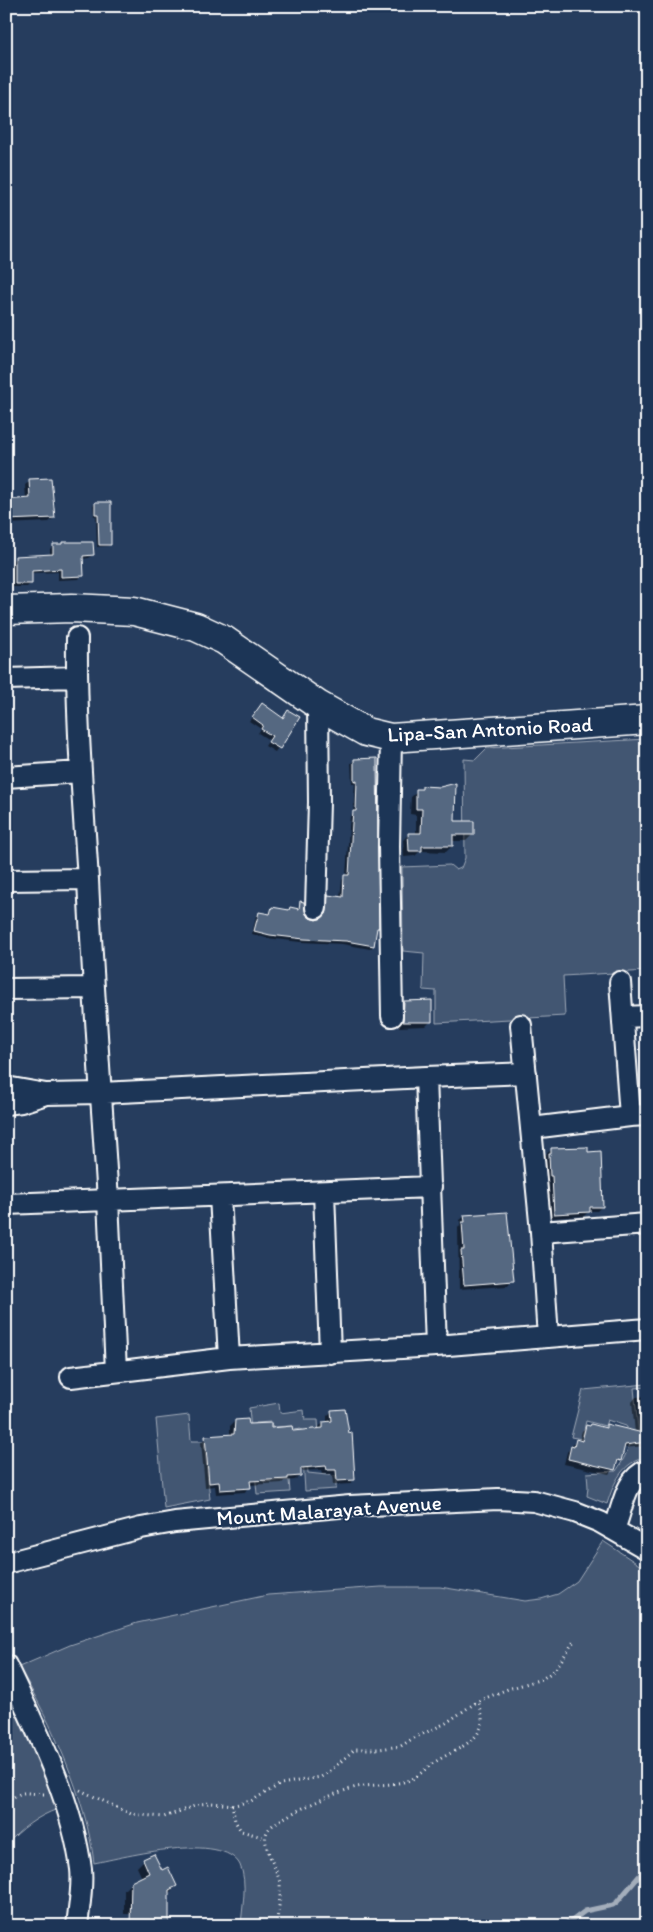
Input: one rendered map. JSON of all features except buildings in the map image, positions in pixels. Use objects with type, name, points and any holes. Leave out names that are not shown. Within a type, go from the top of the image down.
[{"type":"main road","name":"Lipa-San Antonio Road","points":[[6,610],[72,608],[134,611],[196,627],[224,640],[318,705],[366,732],[391,738],[647,720]]},
{"type":"street","points":[[77,638],[76,677],[80,772],[88,879],[92,988],[108,1200],[116,1371]]},
{"type":"street","points":[[6,680],[76,677]]},
{"type":"street","points":[[316,908],[319,802],[318,705]]},
{"type":"street","points":[[391,738],[392,1016]]},
{"type":"street","points":[[6,777],[80,772]]},
{"type":"street","points":[[6,880],[88,879]]},
{"type":"street","points":[[532,1128],[638,1116],[623,1017],[620,982]]},
{"type":"street","points":[[6,989],[92,988]]},
{"type":"street","points":[[623,1017],[647,1016]]},
{"type":"street","points":[[521,1025],[532,1128],[548,1337]]},
{"type":"street","points":[[6,1087],[46,1094],[100,1093],[526,1073]]},
{"type":"street","points":[[426,1078],[436,1346]]},
{"type":"street","points":[[6,1104],[21,1102],[46,1094]]},
{"type":"street","points":[[6,1204],[431,1187]]},
{"type":"street","points":[[324,1192],[330,1353]]},
{"type":"street","points":[[220,1196],[229,1358]]},
{"type":"street","points":[[541,1232],[647,1224]]},
{"type":"street","points":[[71,1377],[229,1358],[436,1346],[647,1329]]},
{"type":"street","points":[[614,1529],[630,1485],[635,1477],[647,1470]]},
{"type":"street","name":"Mount Malarayat Avenue","points":[[6,1563],[141,1528],[176,1522],[236,1515],[400,1502],[498,1499],[534,1502],[576,1512],[614,1529],[647,1549]]},
{"type":"street","points":[[6,1666],[35,1725],[61,1792],[75,1835],[81,1871],[77,1926]]},
{"type":"path","points":[[6,1803],[17,1794],[24,1792],[38,1794],[80,1790],[132,1814],[153,1817],[164,1817],[200,1804],[244,1804],[251,1802],[281,1784],[320,1776],[329,1772],[355,1749],[380,1749],[402,1746],[412,1739],[446,1723],[478,1701],[549,1676],[574,1641]]},
{"type":"path","points":[[276,1926],[280,1883],[268,1849],[266,1838],[268,1830],[291,1814],[345,1790],[408,1780],[417,1776],[435,1762],[475,1738],[482,1725],[483,1712],[478,1701]]},
{"type":"path","points":[[232,1804],[235,1821],[242,1831],[266,1838]]},
{"type":"shaded area","points":[[647,739],[647,971],[563,976],[565,1016],[436,1023],[436,991],[423,990],[424,953],[403,951],[402,867],[450,865],[456,870],[461,868],[465,858],[464,759],[475,760],[487,748]]},
{"type":"shaded area","points":[[647,1384],[647,1387],[634,1388],[640,1448],[647,1447],[647,1457],[631,1463],[625,1468],[616,1481],[607,1504],[587,1496],[587,1473],[616,1471],[628,1449],[630,1437],[626,1426],[607,1420],[605,1426],[586,1421],[582,1439],[571,1437],[583,1390]]},
{"type":"shaded area","points":[[279,1403],[280,1413],[304,1410],[305,1420],[318,1420],[319,1436],[306,1437],[308,1473],[336,1476],[336,1489],[305,1491],[301,1429],[293,1430],[292,1426],[272,1427],[271,1422],[256,1423],[259,1457],[264,1482],[289,1480],[290,1492],[257,1494],[249,1408]]},
{"type":"shaded area","points":[[189,1415],[191,1441],[204,1441],[210,1499],[164,1508],[156,1419]]},
{"type":"shaded area","points":[[603,1541],[647,1570],[647,1926],[241,1926],[244,1879],[240,1865],[230,1855],[214,1850],[194,1848],[172,1849],[94,1863],[84,1812],[66,1762],[44,1713],[19,1667],[70,1645],[137,1623],[268,1595],[381,1587],[440,1587],[525,1601],[541,1599],[558,1594],[577,1581]]},
{"type":"shaded area","points":[[6,1692],[45,1773],[58,1809],[43,1815],[30,1824],[6,1845]]},
{"type":"waterway","points":[[561,1926],[585,1911],[613,1905],[647,1867]]}]
